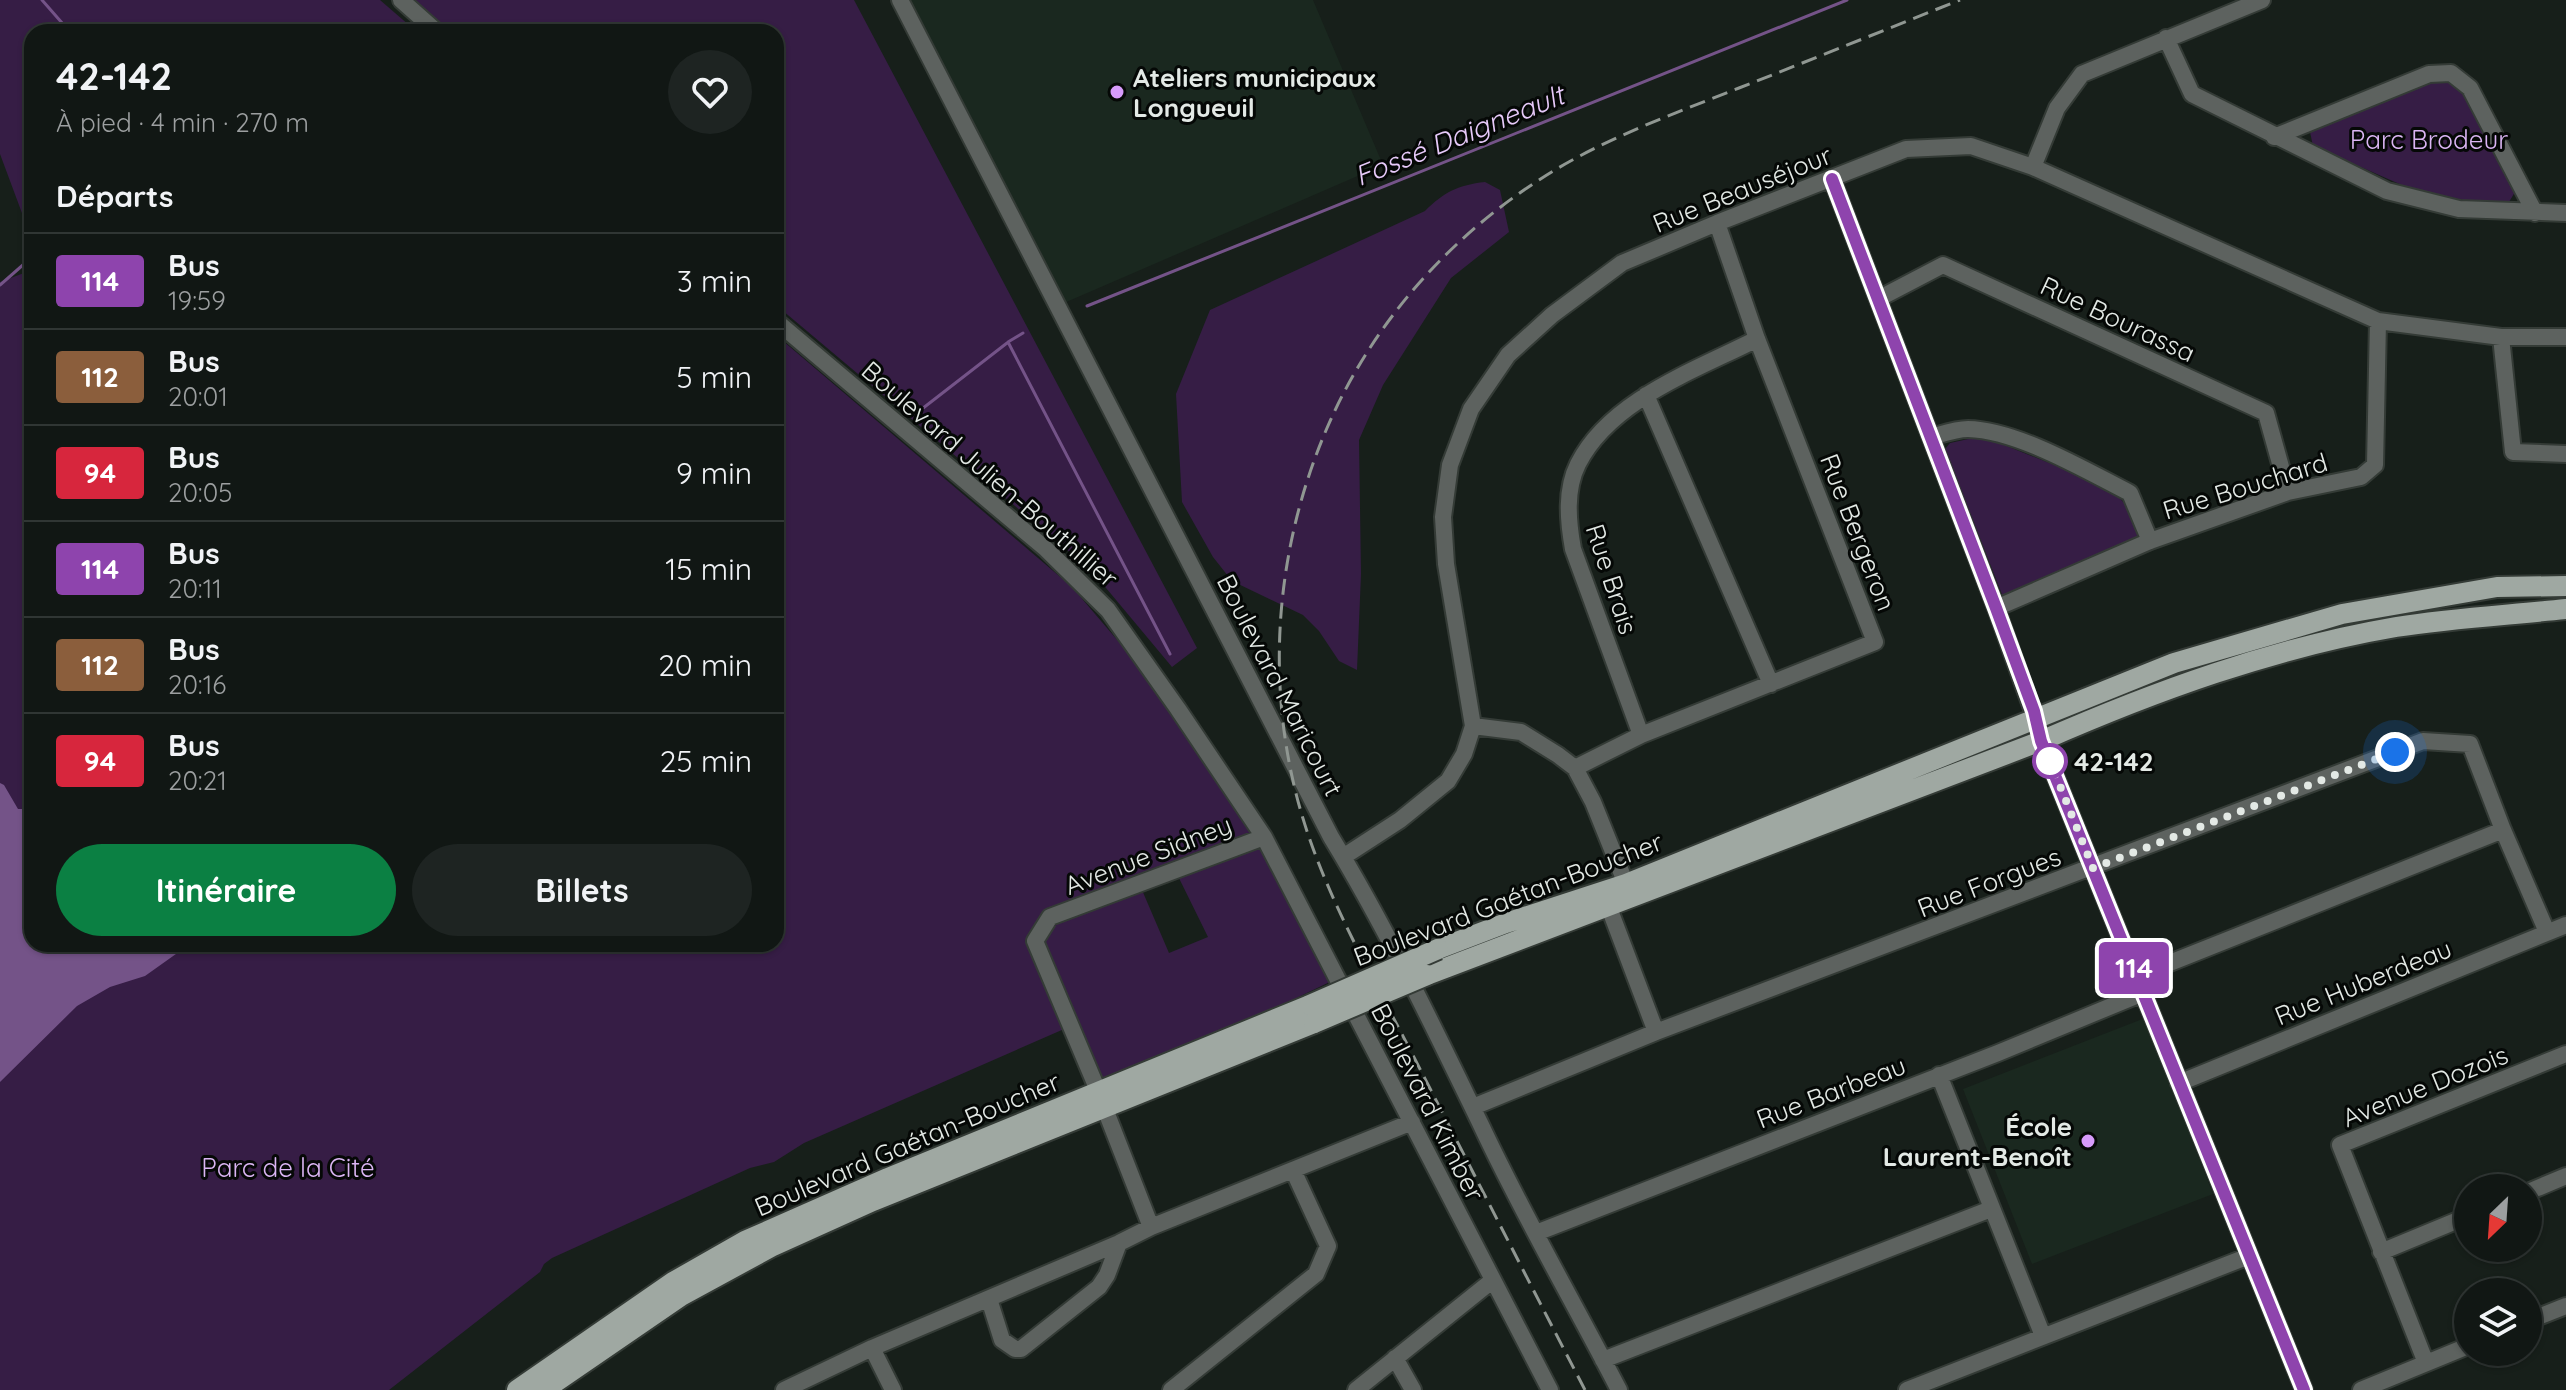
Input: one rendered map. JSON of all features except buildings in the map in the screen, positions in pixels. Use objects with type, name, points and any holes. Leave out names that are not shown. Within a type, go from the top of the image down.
[{"type":"main road","name":"Boulevard Gaétan-Boucher","points":[[1508,932],[2174,663],[2342,614],[2497,587],[2566,586]]},
{"type":"main road","name":"Boulevard Gaétan-Boucher","points":[[544,1390],[681,1296],[771,1247],[1102,1101],[1284,1027],[1438,949],[1608,905],[2041,741],[2108,711],[2196,678],[2301,648],[2396,627],[2566,609]]},
{"type":"main road","name":"Boulevard Gaétan-Boucher","points":[[517,1390],[673,1282],[745,1241],[888,1178],[1102,1101]]},
{"type":"street","points":[[401,0],[428,24]]},
{"type":"street","name":"Boulevard Maricourt","points":[[900,0],[1619,1390]]},
{"type":"street","points":[[2033,167],[2057,108],[2082,74],[2262,0]]},
{"type":"street","points":[[2166,38],[2192,94],[2387,191],[2459,209],[2566,213]]},
{"type":"street","points":[[2274,137],[2429,74],[2451,73],[2470,88],[2535,213]]},
{"type":"street","name":"Rue Beauséjour","points":[[1473,726],[1446,564],[1443,517],[1450,465],[1471,409],[1508,355],[1552,315],[1622,263],[1906,149],[1971,146],[2033,167],[2378,321],[2501,337],[2566,337]]},
{"type":"street","points":[[1832,179],[1996,608],[2041,741],[2302,1389]]},
{"type":"street","name":"Rue Bergeron","points":[[1575,768],[1641,735],[1875,642],[1757,339],[1717,223]]},
{"type":"street","name":"Rue Bourassa","points":[[1878,299],[1943,265],[2266,413],[2288,492]]},
{"type":"street","name":"Rue Bouchard","points":[[1996,608],[2150,541],[2288,492],[2361,477],[2375,465],[2378,321]]},
{"type":"street","name":"Boulevard Julien-Bouthillier","points":[[784,328],[1046,549],[1108,610],[1264,837]]},
{"type":"street","points":[[2501,337],[2513,452],[2566,454]]},
{"type":"street","name":"Rue Brais","points":[[1641,735],[1573,549],[1568,523],[1570,493],[1577,466],[1593,442],[1617,416],[1646,395],[1757,339]]},
{"type":"street","points":[[1646,395],[1771,684]]},
{"type":"street","points":[[1931,437],[1965,429],[2006,434],[2094,475],[2130,493],[2150,541]]},
{"type":"street","points":[[1343,857],[1400,820],[1448,781],[1464,754],[1473,726],[1521,732],[1575,768],[1593,802],[1626,884]]},
{"type":"street","name":"Rue Forgues","points":[[1473,1107],[1656,1032],[2423,741],[2470,744],[2547,932]]},
{"type":"street","points":[[2137,976],[2503,830]]},
{"type":"street","name":"Avenue Sidney","points":[[1151,1227],[1035,941],[1050,917],[1264,837]]},
{"type":"street","name":"Boulevard Kimber","points":[[1264,837],[1550,1390]]},
{"type":"street","points":[[1608,905],[1656,1032]]},
{"type":"street","name":"Rue Huberdeau","points":[[2179,1083],[2566,925]]},
{"type":"street","name":"Rue Barbeau","points":[[1536,1233],[2143,993]]},
{"type":"street","name":"Avenue Dozois","points":[[2426,1363],[2340,1145],[2566,1054]]},
{"type":"street","points":[[1939,1075],[2043,1336]]},
{"type":"street","points":[[784,1390],[872,1348],[1151,1227],[1412,1122]]},
{"type":"street","points":[[1171,1390],[1316,1274],[1328,1246],[1293,1170]]},
{"type":"street","points":[[2542,1186],[2566,1176]]},
{"type":"street","points":[[1603,1360],[1991,1209]]},
{"type":"street","points":[[2381,1252],[2454,1222]]},
{"type":"street","points":[[989,1299],[1002,1340],[1015,1349],[1021,1349],[1099,1287],[1119,1243]]},
{"type":"street","points":[[1907,1390],[2249,1256]]},
{"type":"street","points":[[1356,1390],[1493,1280]]},
{"type":"street","points":[[2542,1315],[2566,1306]]},
{"type":"street","points":[[872,1348],[893,1390]]},
{"type":"street","points":[[2361,1390],[2454,1352]]},
{"type":"street","points":[[1395,1358],[1413,1390]]},
{"type":"shaded area","points":[[906,0],[1313,0],[1383,165],[1064,303]]},
{"type":"shaded area","points":[[0,783],[18,809],[24,809],[24,952],[179,952],[145,976],[110,987],[77,1006],[0,1082]]},
{"type":"shaded area","name":"École Laurent-Benoît","points":[[2145,1018],[2213,1194],[2032,1264],[1963,1089]]},
{"type":"green space","points":[[0,0],[380,0],[408,24],[24,24],[24,218],[0,154]]},
{"type":"green space","points":[[411,0],[854,0],[1197,648],[1172,667],[1091,570],[784,312],[784,24],[439,24]]},
{"type":"green space","name":"Parc Brodeur","points":[[2441,78],[2461,85],[2515,192],[2509,202],[2463,200],[2404,186],[2313,146],[2310,132]]},
{"type":"green space","points":[[1485,182],[1500,190],[1509,232],[1451,278],[1383,385],[1359,440],[1361,574],[1357,670],[1339,661],[1319,631],[1303,615],[1232,581],[1213,557],[1182,502],[1176,394],[1210,310],[1425,211],[1452,190]]},
{"type":"green space","name":"Parc de la Cité","points":[[24,273],[24,952],[784,952],[784,342],[1072,587],[1136,662],[1259,836],[1139,883],[1169,953],[1208,937],[1175,870],[1264,837],[1338,978],[1099,1093],[1071,1026],[804,1143],[774,1162],[750,1168],[552,1258],[540,1272],[389,1390],[0,1390],[0,282]]},
{"type":"green space","points":[[1982,436],[2114,492],[2133,513],[2139,541],[2003,597],[1945,449],[1950,443]]},
{"type":"waterway","points":[[42,0],[63,24]]},
{"type":"waterway","name":"Fossé Daigneault","points":[[1087,306],[1847,0]]},
{"type":"waterway","points":[[0,285],[24,264]]},
{"type":"waterway","name":"Fossé Daigneault","points":[[1023,333],[1008,342],[1170,654]]},
{"type":"waterway","points":[[918,412],[1007,343]]},
{"type":"railway","points":[[1585,1390],[1362,957],[1310,840],[1295,789],[1285,737],[1280,685],[1280,632],[1294,528],[1327,428],[1366,355],[1415,288],[1443,258],[1505,204],[1562,166],[1636,129],[1960,0]]},
{"type":"bus line","name":"114","points":[[1832,179],[1996,608],[2034,711],[2041,741],[2304,1390]]},
{"type":"place","name":"Ateliers municipaux Longueuil","points":[[1117,92]]},
{"type":"place","name":"42-142","points":[[2050,761]]},
{"type":"place","name":"École Laurent-Benoît","points":[[2088,1141]]},
{"type":"route","points":[[2050,761],[2093,868],[2395,752]]}]
